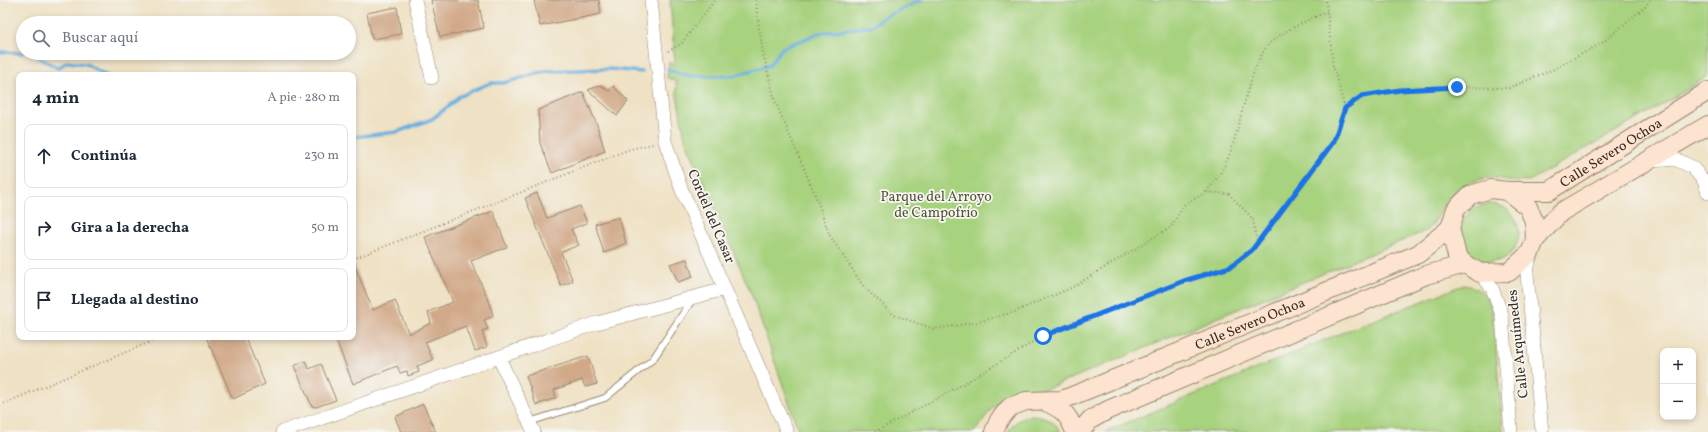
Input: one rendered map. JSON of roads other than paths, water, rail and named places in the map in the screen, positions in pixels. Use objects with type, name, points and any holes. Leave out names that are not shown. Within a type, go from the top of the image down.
[{"type":"main road","name":"Calle Severo Ochoa","points":[[1507,191],[1549,191],[1708,91]]},
{"type":"main road","name":"Calle Severo Ochoa","points":[[1532,247],[1561,212],[1708,125]]},
{"type":"main road","points":[[1491,189],[1507,191],[1528,207],[1534,221],[1532,247],[1509,272],[1472,269],[1457,256],[1450,228],[1456,209],[1470,195],[1491,189]]},
{"type":"main road","name":"Calle Severo Ochoa","points":[[994,432],[999,420],[1010,408],[1026,401],[1062,400],[1097,386],[1418,254],[1450,228]]},
{"type":"main road","name":"Calle Severo Ochoa","points":[[1080,432],[1090,420],[1108,410],[1426,275],[1472,269]]},
{"type":"main road","points":[[1042,400],[1058,407],[1071,420],[1075,432]]},
{"type":"street","points":[[415,0],[432,78]]},
{"type":"street","name":"Cordel del Casar","points":[[651,0],[666,141],[681,188],[787,432]]},
{"type":"street","points":[[1647,162],[1675,159],[1692,167],[1704,181],[1708,192]]},
{"type":"street","name":"Calle Arquímedes","points":[[1532,247],[1527,274],[1542,432]]},
{"type":"street","name":"Calle Arquímedes","points":[[1472,269],[1492,288],[1502,315],[1511,432]]},
{"type":"street","points":[[282,432],[597,323],[725,289]]},
{"type":"street","points":[[499,358],[531,427]]},
{"type":"lane","points":[[531,427],[605,398],[653,359],[694,298]]},
{"type":"waterway","points":[[668,69],[689,76],[733,76],[770,65],[782,48],[820,33],[871,26],[884,17],[922,0]]},
{"type":"waterway","points":[[0,52],[16,53]]},
{"type":"waterway","points":[[43,60],[58,68],[67,62],[86,64],[101,72]]},
{"type":"waterway","points":[[356,137],[397,132],[432,119],[458,97],[490,83],[504,83],[545,71],[610,69],[642,72]]},
{"type":"park label","name":"Parque del Arroyo de Campofrío","points":[[936,204]]}]
